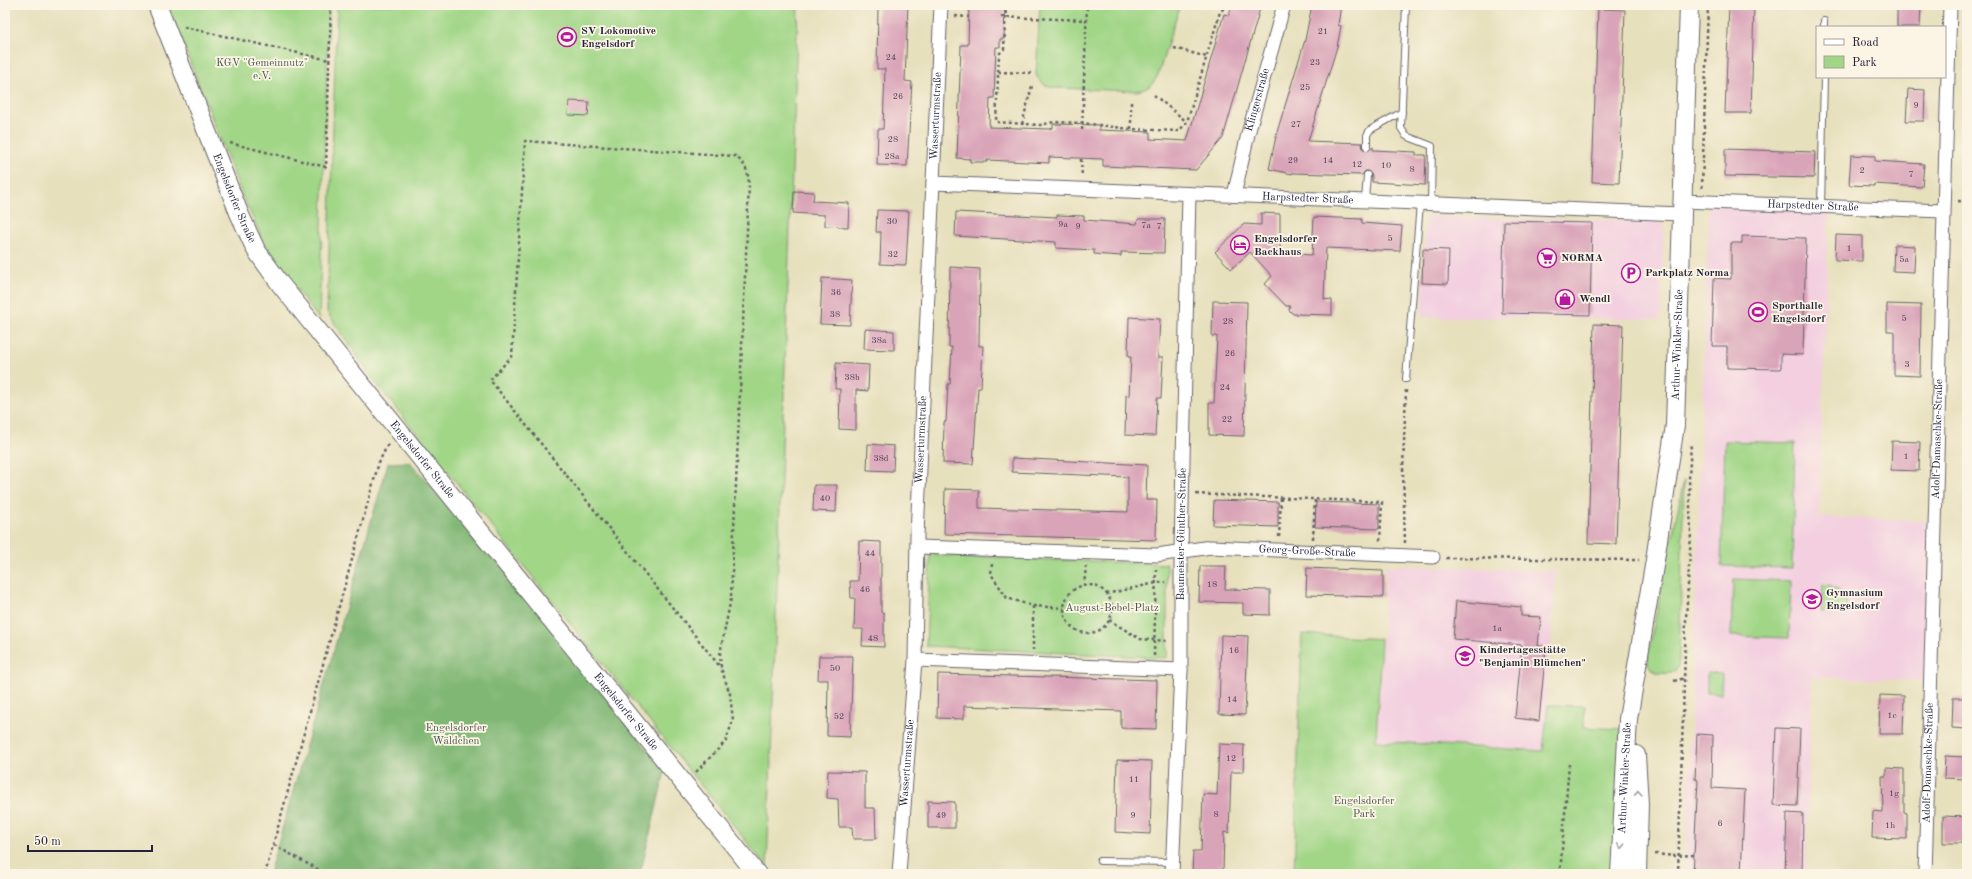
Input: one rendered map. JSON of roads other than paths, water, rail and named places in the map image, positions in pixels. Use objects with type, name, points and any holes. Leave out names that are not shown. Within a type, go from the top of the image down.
[{"type":"main road","name":"Engelsdorfer Straße","points":[[158,5],[239,214],[256,250],[280,285],[757,874]]},
{"type":"main road","name":"Arthur-Winkler-Straße","points":[[1620,874],[1628,719],[1655,560],[1675,425],[1689,5]]},
{"type":"main road","name":"Arthur-Winkler-Straße","points":[[1634,682],[1639,804],[1639,854],[1637,874]]},
{"type":"street","name":"Wasserturmstraße","points":[[899,874],[915,660],[918,547],[941,5]]},
{"type":"street","name":"Klingerstraße","points":[[1234,195],[1248,134],[1284,5]]},
{"type":"street","name":"Adolf-Damaschke-Straße","points":[[1925,874],[1950,5]]},
{"type":"street","name":"Harpstedter Straße","points":[[933,183],[1426,203],[1682,208],[1701,202],[1943,211]]},
{"type":"street","name":"Baumeister-Günther-Straße","points":[[1173,868],[1181,670],[1180,550],[1189,194]]},
{"type":"street","points":[[918,547],[1157,554],[1180,550]]},
{"type":"street","name":"Georg-Große-Straße","points":[[1180,550],[1211,547],[1433,557]]},
{"type":"street","points":[[915,660],[1181,670]]},
{"type":"lane","points":[[1406,5],[1402,128],[1406,136],[1432,146],[1406,379]]},
{"type":"lane","points":[[1821,206],[1824,78]]},
{"type":"lane","points":[[1367,146],[1367,135],[1370,130],[1402,112]]},
{"type":"lane","points":[[1365,200],[1367,175]]},
{"type":"lane","points":[[1100,861],[1173,868]]},
{"type":"place","name":"SV Lokomotive Engelsdorf","points":[[567,37]]},
{"type":"place","name":"Engelsdorfer Backhaus","points":[[1240,245]]},
{"type":"place","name":"NORMA","points":[[1547,258]]},
{"type":"place","name":"Parkplatz Norma","points":[[1631,273]]},
{"type":"place","name":"Wendl","points":[[1565,299]]},
{"type":"place","name":"Sporthalle Engelsdorf","points":[[1758,312]]},
{"type":"place","name":"Gymnasium Engelsdorf","points":[[1812,599]]},
{"type":"place","name":"Kindertagesstätte \"Benjamin Blümchen\"","points":[[1465,656]]},
{"type":"park label","name":"KGV \"Gemeinnutz\" e.V.","points":[[262,69]]},
{"type":"park label","name":"August-Bebel-Platz","points":[[1112,608]]},
{"type":"park label","name":"Engelsdorfer Wäldchen","points":[[456,734]]},
{"type":"park label","name":"Engelsdorfer Park","points":[[1364,807]]}]
